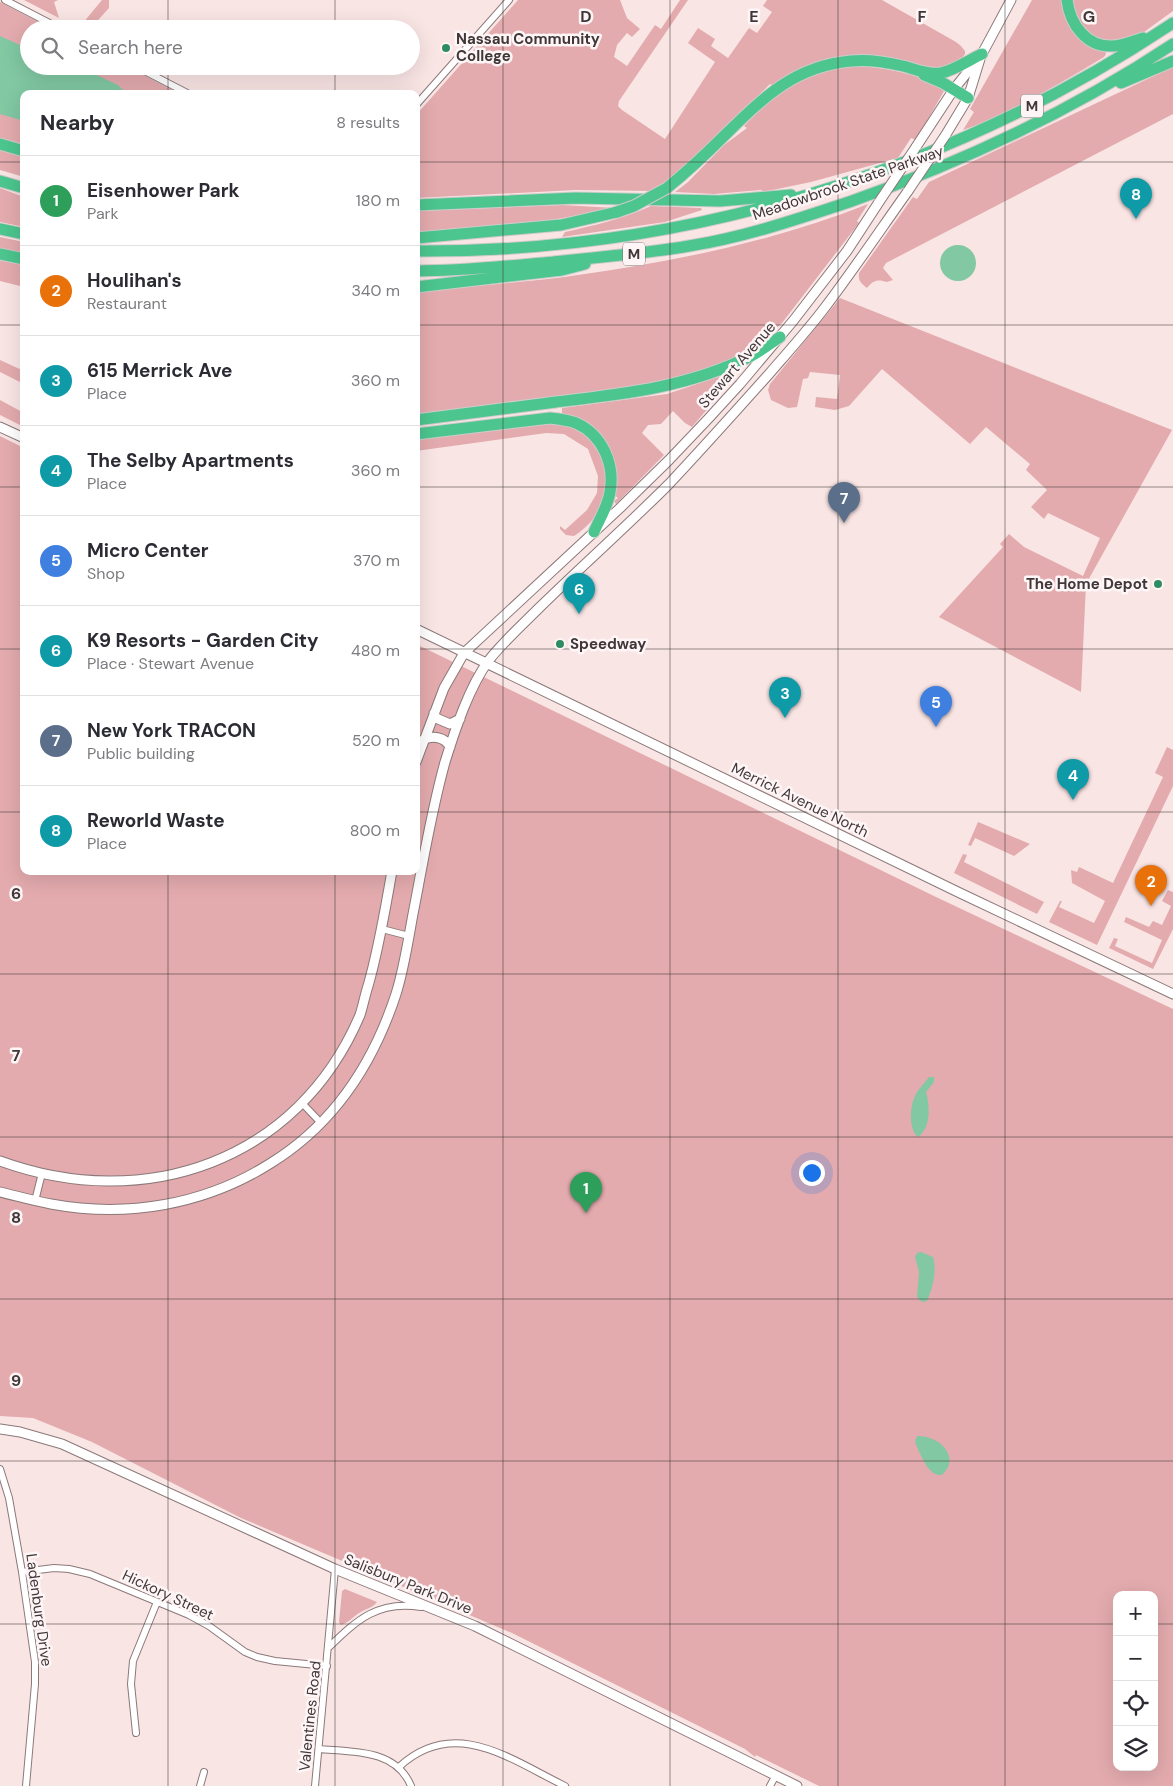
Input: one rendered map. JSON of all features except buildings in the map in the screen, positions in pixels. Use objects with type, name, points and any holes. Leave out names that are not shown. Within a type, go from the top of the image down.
[{"type":"highway","points":[[1067,0],[1069,12],[1076,27],[1086,37],[1098,44],[1117,46],[1156,34]]},
{"type":"highway","name":"Meadowbrook State Parkway","points":[[420,251],[516,248],[630,236],[717,219],[820,192],[905,163],[978,132],[1083,79],[1173,23]]},
{"type":"highway","name":"Meadowbrook State Parkway","points":[[420,271],[488,268],[690,246],[790,222],[903,183],[1015,135],[1099,91],[1173,44]]},
{"type":"highway","points":[[420,238],[553,226],[583,221],[634,206],[667,188],[690,169],[770,92],[796,76],[820,66],[850,61],[873,61],[904,66],[929,73],[940,73],[951,70],[982,54]]},
{"type":"highway","points":[[1099,91],[1140,76],[1173,61]]},
{"type":"highway","points":[[904,66],[943,83],[968,98]]},
{"type":"highway","points":[[0,144],[20,150]]},
{"type":"highway","points":[[0,181],[20,187]]},
{"type":"highway","points":[[420,205],[583,198],[720,201],[820,192]]},
{"type":"highway","points":[[0,229],[20,233]]},
{"type":"highway","points":[[0,254],[20,258]]},
{"type":"highway","points":[[420,288],[562,270],[621,255]]},
{"type":"highway","points":[[420,419],[665,387],[690,380],[753,355],[780,337]]},
{"type":"highway","points":[[420,434],[550,418],[567,420],[578,424],[591,433],[602,446],[610,465],[610,492],[594,532]]},
{"type":"main road","name":"Stewart Avenue","points":[[420,749],[444,688],[464,652],[620,508],[669,460],[740,384],[780,337],[847,251],[954,89],[982,54],[1011,0]]},
{"type":"main road","name":"Stewart Avenue","points":[[0,1192],[51,1204],[92,1209],[122,1210],[154,1207],[192,1199],[226,1188],[255,1174],[280,1158],[321,1123],[351,1088],[376,1046],[397,992],[434,801],[460,719],[486,663],[570,577],[670,483],[754,391],[826,306],[945,136],[968,98],[982,54]]},
{"type":"main road","points":[[740,384],[754,391]]},
{"type":"main road","points":[[740,384],[744,402]]},
{"type":"main road","points":[[0,427],[20,436]]},
{"type":"main road","points":[[669,460],[670,483]]},
{"type":"main road","points":[[620,508],[642,510]]},
{"type":"main road","name":"Merrick Avenue North","points":[[420,631],[1173,994]]},
{"type":"main road","points":[[434,712],[436,718],[450,724],[460,719]]},
{"type":"main road","points":[[423,740],[432,736],[445,740],[450,747]]},
{"type":"main road","points":[[0,1162],[78,1180],[116,1182],[149,1180],[189,1171],[222,1159],[253,1142],[278,1125],[321,1082],[340,1055],[360,1014],[375,962],[391,875]]},
{"type":"main road","name":"Salisbury Park Drive","points":[[0,1429],[34,1435],[62,1444],[336,1569],[475,1626],[797,1786]]},
{"type":"street","points":[[5,0],[44,20]]},
{"type":"street","points":[[420,100],[509,0]]},
{"type":"street","points":[[152,75],[181,90]]},
{"type":"street","points":[[382,929],[409,936]]},
{"type":"street","points":[[302,1103],[321,1123]]},
{"type":"street","points":[[35,1200],[42,1173]]},
{"type":"street","name":"Ladenburg Drive","points":[[0,1469],[9,1498],[36,1670],[26,1786]]},
{"type":"street","points":[[1,1500],[9,1498]]},
{"type":"street","name":"Hickory Street","points":[[22,1572],[48,1569],[78,1571],[100,1578],[204,1624],[236,1646],[258,1657],[275,1661],[327,1666]]},
{"type":"street","name":"Valentines Road","points":[[315,1786],[336,1569]]},
{"type":"street","points":[[136,1733],[131,1684],[133,1661],[157,1602]]},
{"type":"street","name":"Valentines Road","points":[[329,1648],[353,1624],[372,1613],[393,1606],[409,1605],[434,1610]]},
{"type":"street","points":[[399,1767],[414,1755],[432,1746],[451,1742],[467,1743],[494,1751],[565,1786]]},
{"type":"street","points":[[319,1749],[374,1755],[390,1760],[405,1774],[411,1786]]},
{"type":"street","points":[[200,1786],[204,1772]]},
{"type":"street","points":[[770,1786],[776,1775]]},
{"type":"shaded area","points":[[24,0],[58,0],[54,2],[59,18]]},
{"type":"shaded area","points":[[102,0],[109,0],[109,8],[98,20],[85,20]]},
{"type":"shaded area","points":[[518,0],[620,0],[627,18],[640,29],[632,37],[627,33],[617,45],[614,57],[627,66],[655,25],[661,29],[680,0],[688,0],[619,101],[618,106],[665,139],[715,62],[688,43],[698,28],[715,39],[711,46],[728,58],[749,28],[757,33],[772,12],[763,6],[767,0],[882,0],[956,42],[965,51],[959,62],[938,71],[877,56],[773,86],[770,84],[680,173],[653,191],[576,190],[420,198],[420,110]]},
{"type":"shaded area","points":[[1032,0],[1065,0],[1068,17],[1106,54],[1104,57],[1035,97],[963,130],[974,112],[970,109]]},
{"type":"shaded area","points":[[1073,0],[1173,0],[1173,11],[1140,35],[1115,43],[1092,37],[1082,26],[1073,8]]},
{"type":"shaded area","points":[[0,2],[35,20],[20,20],[20,75],[143,75],[172,90],[20,90],[20,144],[0,139]]},
{"type":"shaded area","points":[[0,36],[20,45],[20,75],[96,75],[118,85],[123,90],[20,90],[20,120],[0,114]]},
{"type":"shaded area","points":[[861,66],[902,73],[942,85],[941,89],[944,91],[916,140],[911,138],[898,158],[811,182],[763,192],[761,190],[714,194],[675,192],[688,182],[724,145],[747,128],[744,126],[770,101],[796,83],[826,71]]},
{"type":"shaded area","points":[[1173,67],[1173,114],[886,263],[883,268],[893,280],[887,282],[876,281],[867,288],[860,282],[859,273],[913,197],[917,199],[929,182]]},
{"type":"shaded area","points":[[0,150],[20,155],[20,176],[0,170]]},
{"type":"shaded area","points":[[0,188],[20,196],[20,226],[0,222]]},
{"type":"shaded area","points":[[868,204],[857,221],[859,223],[782,323],[751,350],[705,372],[629,389],[420,415],[420,292],[558,278],[652,263],[761,239]]},
{"type":"shaded area","points":[[563,205],[615,208],[541,222],[420,235],[420,211]]},
{"type":"shaded area","points":[[651,206],[701,208],[702,210],[665,222],[562,237],[565,232],[619,218]]},
{"type":"shaded area","points":[[0,237],[20,241],[20,253],[0,249]]},
{"type":"shaded area","points":[[958,245],[965,246],[971,250],[975,256],[975,270],[971,276],[965,280],[958,281],[951,280],[945,276],[941,270],[940,263],[941,256],[945,250],[951,246]]},
{"type":"shaded area","points":[[0,260],[20,264],[20,286],[0,281]]},
{"type":"shaded area","points":[[840,298],[1172,430],[1086,584],[1081,692],[939,617],[1003,547],[1000,544],[1009,534],[1024,547],[1083,576],[1100,538],[1048,513],[1044,519],[1031,507],[1047,490],[1026,470],[1030,464],[986,427],[970,444],[882,369],[849,406],[835,410],[815,407],[816,397],[837,399],[840,375],[810,372],[808,378],[803,379],[797,407],[788,408],[771,400],[768,390],[770,384]]},
{"type":"shaded area","points":[[0,360],[20,369],[20,382],[0,372]]},
{"type":"shaded area","points":[[733,372],[733,379],[692,427],[673,411],[661,424],[648,425],[642,433],[664,455],[616,504],[614,501],[618,498],[614,495],[615,480],[612,453],[606,442],[589,425],[562,414],[562,408],[667,394]]},
{"type":"shaded area","points":[[0,400],[20,411],[20,425],[0,415]]},
{"type":"shaded area","points":[[547,422],[569,426],[584,433],[597,448],[604,466],[606,478],[603,500],[592,520],[574,536],[566,535],[560,529],[560,526],[565,530],[587,510],[597,493],[598,476],[588,449],[564,434],[546,433],[420,450],[420,438]]},
{"type":"shaded area","points":[[0,436],[20,446],[20,875],[420,875],[420,646],[936,897],[1173,1009],[1173,1786],[819,1786],[756,1755],[755,1757],[745,1749],[512,1633],[241,1518],[92,1442],[33,1418],[0,1416]]},
{"type":"shaded area","points":[[1167,747],[1173,750],[1173,786],[1097,945],[1049,922],[1060,901],[1062,901],[1059,907],[1094,923],[1105,901],[1072,883],[1071,870],[1077,872],[1079,867],[1113,883],[1163,777],[1155,773]]},
{"type":"shaded area","points":[[978,822],[1030,844],[1014,856],[975,838],[971,846],[968,845]]},
{"type":"shaded area","points":[[963,854],[967,855],[964,862],[1044,902],[1037,914],[954,873]]},
{"type":"shaded area","points":[[1168,890],[1173,892],[1173,929],[1153,969],[1109,948],[1114,938],[1118,939],[1115,946],[1152,963],[1162,940],[1124,922],[1126,917],[1149,927],[1153,921],[1162,925],[1171,906],[1162,901]]},
{"type":"shaded area","points":[[929,1077],[934,1077],[934,1082],[926,1092],[929,1110],[927,1122],[918,1137],[911,1123],[913,1100],[916,1093]]},
{"type":"shaded area","points":[[921,1252],[933,1257],[935,1268],[933,1285],[929,1296],[927,1301],[922,1302],[917,1297],[919,1272],[915,1257],[917,1253]]},
{"type":"shaded area","points":[[917,1436],[933,1439],[945,1448],[949,1461],[948,1468],[942,1475],[937,1475],[925,1463],[915,1442]]},
{"type":"shaded area","points":[[345,1589],[377,1602],[341,1625],[339,1622],[342,1591]]},
{"type":"place","name":"Nassau Community College","points":[[446,48]]},
{"type":"place","name":"Reworld Waste","points":[[1136,219]]},
{"type":"place","name":"New York TRACON","points":[[844,523]]},
{"type":"place","name":"The Home Depot","points":[[1158,584]]},
{"type":"place","name":"K9 Resorts - Garden City","points":[[579,614]]},
{"type":"place","name":"Speedway","points":[[560,644]]},
{"type":"place","name":"615 Merrick Ave","points":[[785,718]]},
{"type":"place","name":"Micro Center","points":[[936,727]]},
{"type":"place","name":"The Selby Apartments","points":[[1073,800]]},
{"type":"place","name":"Houlihan's","points":[[1151,906]]},
{"type":"place","name":"Eisenhower Park","points":[[586,1213]]}]
